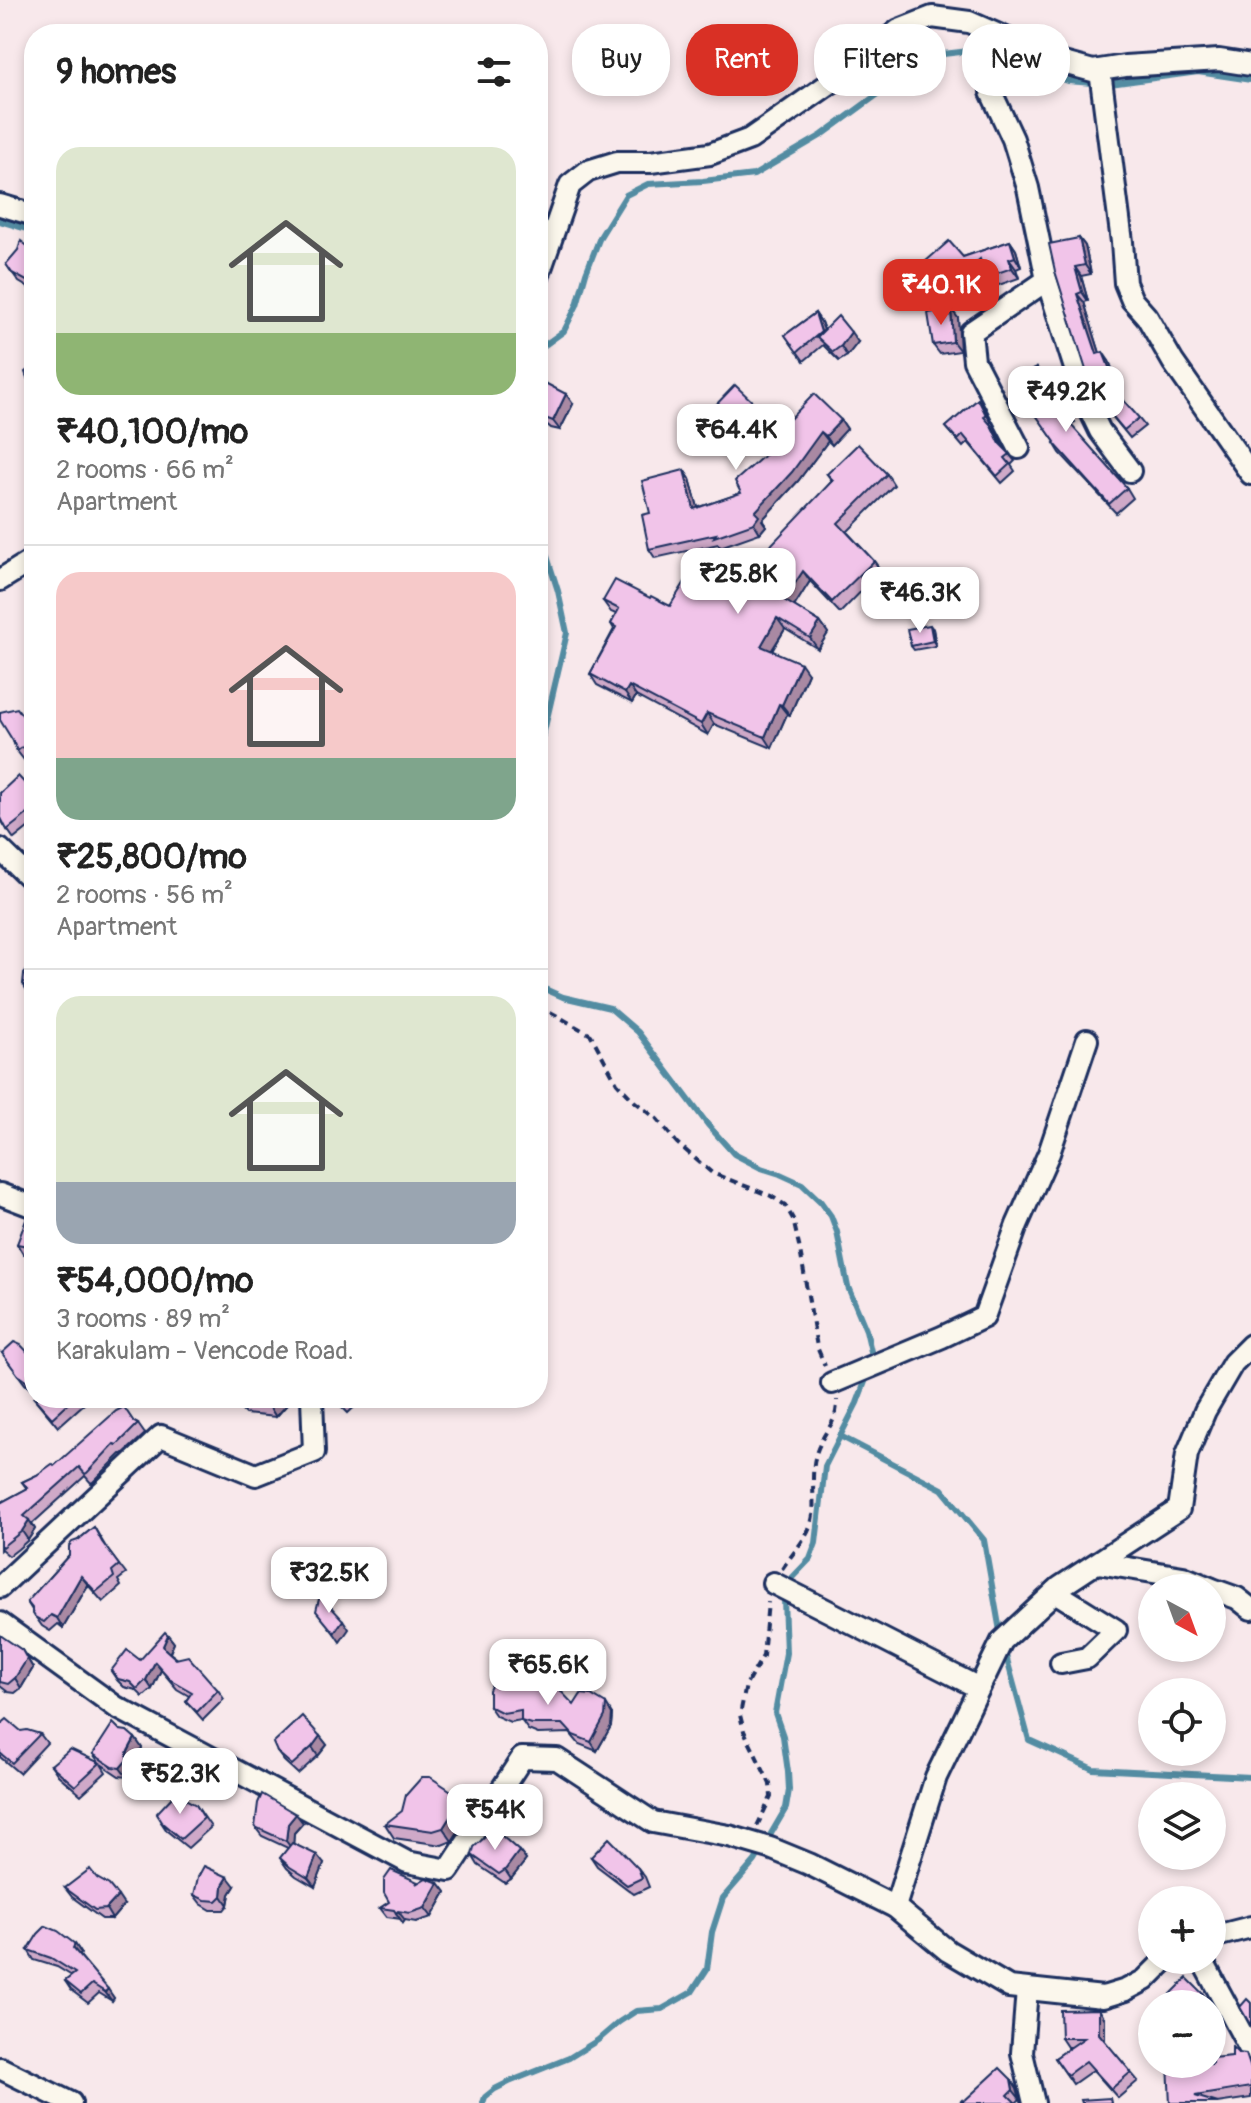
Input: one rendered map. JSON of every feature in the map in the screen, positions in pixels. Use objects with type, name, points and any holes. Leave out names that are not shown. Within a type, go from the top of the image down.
[{"type":"street","points":[[548,248],[570,185],[588,171],[617,162],[650,162],[710,154],[750,139],[899,30],[932,17],[971,24]]},
{"type":"street","points":[[1070,65],[1093,71],[1219,60],[1251,65]]},
{"type":"street","points":[[1100,71],[1128,293],[1251,474]]},
{"type":"street","points":[[993,96],[1013,139],[1028,188],[1047,280],[1085,400],[1100,431],[1130,471]]},
{"type":"street","points":[[0,205],[24,212]]},
{"type":"street","points":[[1019,448],[974,361],[971,332],[1047,280]]},
{"type":"street","points":[[0,580],[24,565]]},
{"type":"street","points":[[0,849],[24,872]]},
{"type":"street","points":[[832,1383],[984,1317],[1017,1225],[1049,1153],[1087,1040]]},
{"type":"street","points":[[0,1194],[24,1203]]},
{"type":"street","points":[[895,1907],[936,1777],[1002,1641],[1055,1592],[1179,1509],[1187,1454],[1205,1411],[1233,1363],[1251,1345]]},
{"type":"street","points":[[0,1587],[161,1436],[256,1475],[314,1452],[312,1408]]},
{"type":"street","points":[[1098,1563],[1165,1574]]},
{"type":"street","points":[[773,1583],[979,1688]]},
{"type":"street","points":[[1055,1592],[1116,1630],[1087,1658],[1061,1663]]},
{"type":"street","points":[[1226,1594],[1251,1609]]},
{"type":"street","points":[[0,1623],[116,1707],[407,1862],[449,1870],[522,1758],[557,1759],[653,1822],[729,1836],[759,1845],[809,1864],[895,1907],[948,1951],[1009,1987],[1103,1997],[1126,1990],[1151,1974]]},
{"type":"street","points":[[1226,1933],[1251,1927]]},
{"type":"street","points":[[1210,1974],[1251,2051]]},
{"type":"street","points":[[1027,1989],[1022,2053],[1034,2103]]},
{"type":"street","points":[[0,2068],[71,2103]]},
{"type":"path","points":[[548,1011],[591,1035],[617,1083],[712,1173],[771,1196],[785,1205],[793,1219],[817,1347],[837,1399],[837,1415],[819,1446],[813,1466],[813,1517],[801,1544],[773,1583],[763,1656],[746,1685],[740,1715],[744,1731],[767,1776],[771,1797],[759,1845]]},
{"type":"building","points":[[1079,238],[1085,265],[1075,267],[1082,292],[1077,294],[1097,354],[1103,352],[1114,380],[1108,383],[1139,418],[1124,430],[1098,399],[1055,271],[1049,244]]},
{"type":"building","points":[[21,241],[24,243],[24,280],[12,273],[6,264],[18,250]]},
{"type":"building","points":[[949,241],[963,257],[1010,241],[1015,257],[1009,259],[1012,268],[986,277],[980,259],[948,287],[926,261]]},
{"type":"building","points":[[951,309],[953,342],[933,345],[928,313]]},
{"type":"building","points":[[815,313],[821,332],[797,352],[785,335]]},
{"type":"building","points":[[838,316],[851,332],[833,352],[817,337]]},
{"type":"building","points":[[1037,368],[1049,395],[1054,392],[1068,413],[1063,416],[1127,488],[1109,504],[1054,443],[1026,401],[1019,404],[1008,381]]},
{"type":"building","points":[[548,385],[566,394],[553,421],[548,419]]},
{"type":"building","points":[[735,385],[757,406],[759,403],[785,424],[814,394],[841,420],[826,436],[821,432],[792,472],[755,512],[759,516],[754,523],[714,537],[716,534],[649,549],[642,515],[650,513],[642,481],[684,470],[694,509],[741,493],[735,481],[767,453],[711,410]]},
{"type":"building","points":[[978,399],[986,415],[984,417],[1000,444],[1010,454],[1005,458],[1010,464],[997,476],[963,435],[958,440],[946,427]]},
{"type":"building","points":[[858,444],[887,474],[838,523],[874,561],[832,602],[803,571],[784,600],[820,622],[810,638],[777,618],[761,646],[801,663],[765,737],[707,713],[701,724],[629,686],[625,693],[590,674],[616,627],[611,624],[619,609],[603,601],[615,580],[670,606],[698,561],[735,584],[737,580],[746,586],[772,544],[833,480],[827,474]]},
{"type":"building","points":[[930,625],[933,641],[911,646],[907,629]]},
{"type":"building","points":[[17,708],[24,717],[24,746],[17,751],[0,720],[0,712]]},
{"type":"building","points":[[18,776],[24,782],[24,817],[7,830],[0,816],[0,793]]},
{"type":"building","points":[[24,1225],[24,1245],[17,1244]]},
{"type":"building","points":[[14,1342],[24,1348],[24,1379],[18,1375],[2,1353]]},
{"type":"building","points":[[43,1408],[63,1408],[52,1418]]},
{"type":"building","points":[[125,1408],[138,1424],[87,1473],[79,1467],[24,1516],[29,1520],[22,1531],[2,1547],[0,1503],[28,1488],[22,1482],[52,1464],[54,1466],[116,1411]]},
{"type":"building","points":[[94,1527],[119,1565],[112,1571],[114,1577],[96,1592],[81,1576],[57,1618],[51,1615],[44,1622],[35,1617],[27,1602],[69,1555],[72,1542]]},
{"type":"building","points":[[320,1595],[343,1620],[334,1633],[316,1611]]},
{"type":"building","points":[[165,1632],[168,1635],[163,1646],[165,1649],[176,1659],[188,1656],[218,1690],[197,1712],[186,1701],[192,1692],[171,1680],[155,1662],[146,1680],[137,1689],[130,1682],[118,1679],[111,1671],[127,1650],[140,1660]]},
{"type":"building","points":[[0,1635],[22,1650],[27,1659],[8,1684],[0,1682]]},
{"type":"building","points":[[496,1676],[518,1680],[530,1689],[537,1685],[555,1685],[574,1705],[581,1694],[591,1695],[606,1704],[605,1716],[591,1742],[573,1735],[563,1724],[521,1721],[521,1710],[503,1713],[489,1706],[489,1690]]},
{"type":"building","points":[[302,1716],[320,1736],[292,1765],[277,1752],[273,1743]]},
{"type":"building","points":[[7,1719],[21,1731],[40,1734],[12,1763],[0,1753],[0,1725]]},
{"type":"building","points":[[113,1723],[135,1738],[127,1760],[120,1768],[93,1754]]},
{"type":"building","points":[[70,1749],[100,1763],[75,1786],[51,1765]]},
{"type":"building","points":[[422,1777],[430,1777],[462,1798],[443,1828],[433,1831],[385,1824],[402,1811],[406,1795]]},
{"type":"building","points":[[262,1794],[296,1814],[288,1824],[286,1841],[255,1827]]},
{"type":"building","points":[[173,1796],[196,1805],[204,1818],[181,1839],[156,1814]]},
{"type":"building","points":[[494,1829],[519,1851],[499,1874],[472,1855],[474,1847]]},
{"type":"building","points":[[609,1838],[638,1868],[642,1878],[627,1885],[591,1857]]},
{"type":"building","points":[[292,1843],[317,1855],[308,1878],[280,1858]]},
{"type":"building","points":[[204,1866],[228,1877],[222,1896],[217,1901],[194,1895]]},
{"type":"building","points":[[90,1869],[118,1896],[106,1909],[95,1910],[65,1888]]},
{"type":"building","points":[[391,1870],[418,1882],[416,1884],[426,1878],[439,1883],[425,1908],[396,1913],[380,1908],[389,1902],[384,1893],[384,1880]]},
{"type":"building","points":[[46,1926],[75,1944],[73,1948],[108,1989],[105,1992],[92,1984],[81,1994],[65,1981],[75,1973],[51,1958],[28,1950]]},
{"type":"building","points":[[1187,1978],[1199,1990],[1175,1990]]},
{"type":"building","points":[[1247,1999],[1251,2003],[1251,2026],[1240,2007]]},
{"type":"building","points":[[1099,2009],[1099,2034],[1131,2072],[1111,2089],[1086,2061],[1067,2075],[1055,2058],[1084,2038],[1061,2038],[1060,2010]]},
{"type":"building","points":[[1232,2047],[1238,2053],[1246,2054],[1251,2069],[1251,2087],[1195,2096],[1218,2103],[1170,2103],[1169,2078],[1226,2078],[1226,2057],[1232,2056]]},
{"type":"building","points":[[1000,2068],[1011,2079],[1013,2090],[1008,2095],[1016,2103],[959,2103],[963,2102]]},
{"type":"building","points":[[1110,2098],[1111,2103],[1082,2103],[1081,2100]]},
{"type":"waterway","points":[[548,343],[564,331],[577,305],[600,237],[626,195],[648,184],[754,175],[822,135],[907,73],[943,54],[978,50],[1068,81],[1110,84],[1198,72],[1251,80]]},
{"type":"waterway","points":[[0,221],[24,228]]},
{"type":"waterway","points":[[548,560],[567,633],[548,714]]},
{"type":"waterway","points":[[548,990],[610,1008],[638,1032],[708,1125],[734,1154],[802,1184],[821,1202],[837,1232],[848,1287],[866,1330],[873,1360]]},
{"type":"waterway","points":[[483,2103],[495,2089],[569,2058],[636,2011],[662,2009],[692,1992],[707,1969],[712,1932],[723,1898],[755,1861],[786,1808],[788,1772],[783,1736],[775,1713],[786,1653],[784,1599],[789,1581],[810,1559],[816,1543],[825,1466],[868,1374]]},
{"type":"waterway","points":[[840,1436],[942,1489],[984,1540],[1001,1637]]},
{"type":"waterway","points":[[1005,1652],[1029,1740],[1093,1769],[1251,1777]]}]
